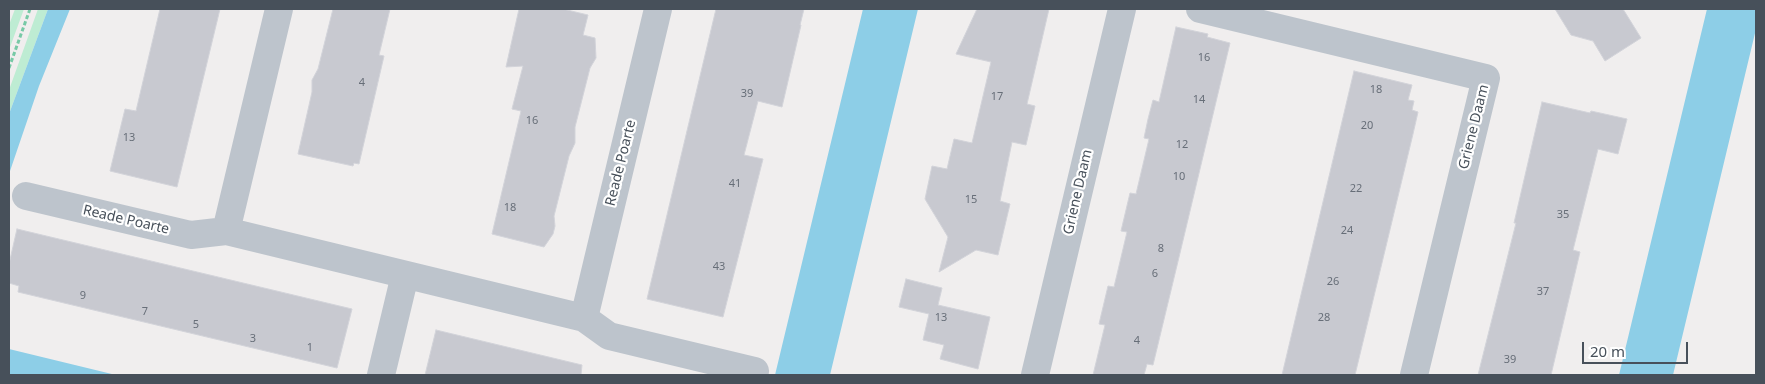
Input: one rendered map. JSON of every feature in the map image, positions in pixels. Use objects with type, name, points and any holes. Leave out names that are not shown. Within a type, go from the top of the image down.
[{"type":"street","points":[[226,231],[279,9]]},
{"type":"street","name":"Reade Poarte","points":[[584,318],[658,9]]},
{"type":"street","name":"Griene Daam","points":[[1035,375],[1122,9]]},
{"type":"street","name":"Griene Daam","points":[[1200,9],[1486,78],[1414,375]]},
{"type":"street","name":"Reade Poarte","points":[[26,196],[191,235],[226,231],[584,318],[610,336],[755,371]]},
{"type":"street","points":[[381,375],[405,275]]},
{"type":"path","points":[[9,68],[30,9]]},
{"type":"green space","points":[[15,9],[24,9],[9,50],[9,25]]},
{"type":"green space","points":[[38,9],[48,9],[9,114],[9,90]]},
{"type":"water","points":[[48,9],[70,9],[39,86],[9,174],[9,114]]},
{"type":"water","points":[[863,9],[918,9],[830,375],[775,375]]},
{"type":"water","points":[[1707,9],[1756,9],[1756,29],[1673,375],[1619,375]]},
{"type":"water","points":[[9,349],[116,375],[9,375]]},
{"type":"building","points":[[160,9],[220,9],[177,187],[110,171],[125,109],[136,111]]},
{"type":"building","points":[[333,9],[390,9],[379,55],[384,56],[359,164],[354,163],[353,166],[298,154],[312,92],[312,80],[318,69]]},
{"type":"building","points":[[519,9],[563,9],[588,15],[583,35],[595,38],[596,58],[590,68],[575,127],[575,143],[569,156],[554,216],[555,226],[553,234],[544,247],[492,234],[521,111],[512,109],[523,66],[506,67]]},
{"type":"building","points":[[716,9],[804,9],[782,107],[758,101],[744,155],[763,159],[723,317],[647,299]]},
{"type":"building","points":[[977,9],[1049,9],[1027,104],[1035,106],[1026,145],[1012,142],[1000,201],[1010,204],[998,255],[976,250],[939,272],[948,237],[925,199],[932,166],[947,169],[954,139],[972,143],[991,62],[956,54]]},
{"type":"building","points":[[1555,9],[1623,9],[1641,38],[1605,61],[1593,41],[1571,35]]},
{"type":"building","points":[[1176,27],[1208,34],[1207,37],[1230,43],[1180,253],[1153,365],[1147,364],[1144,375],[1093,375],[1105,325],[1099,324],[1108,286],[1114,287],[1127,232],[1121,231],[1130,193],[1136,194],[1149,139],[1144,138],[1148,119],[1153,100],[1159,102]]},
{"type":"building","points":[[1354,71],[1412,85],[1408,100],[1414,101],[1412,110],[1418,112],[1413,134],[1355,375],[1282,375]]},
{"type":"building","points":[[1542,102],[1627,119],[1618,154],[1598,149],[1573,250],[1580,252],[1551,375],[1478,375],[1516,223],[1514,223]]},
{"type":"building","points":[[17,229],[352,309],[337,368],[18,292],[19,286],[9,283],[9,264]]},
{"type":"building","points":[[906,279],[942,288],[938,305],[990,317],[978,369],[940,359],[944,345],[923,340],[929,314],[899,307]]},
{"type":"building","points":[[436,330],[582,365],[581,375],[425,375]]}]
